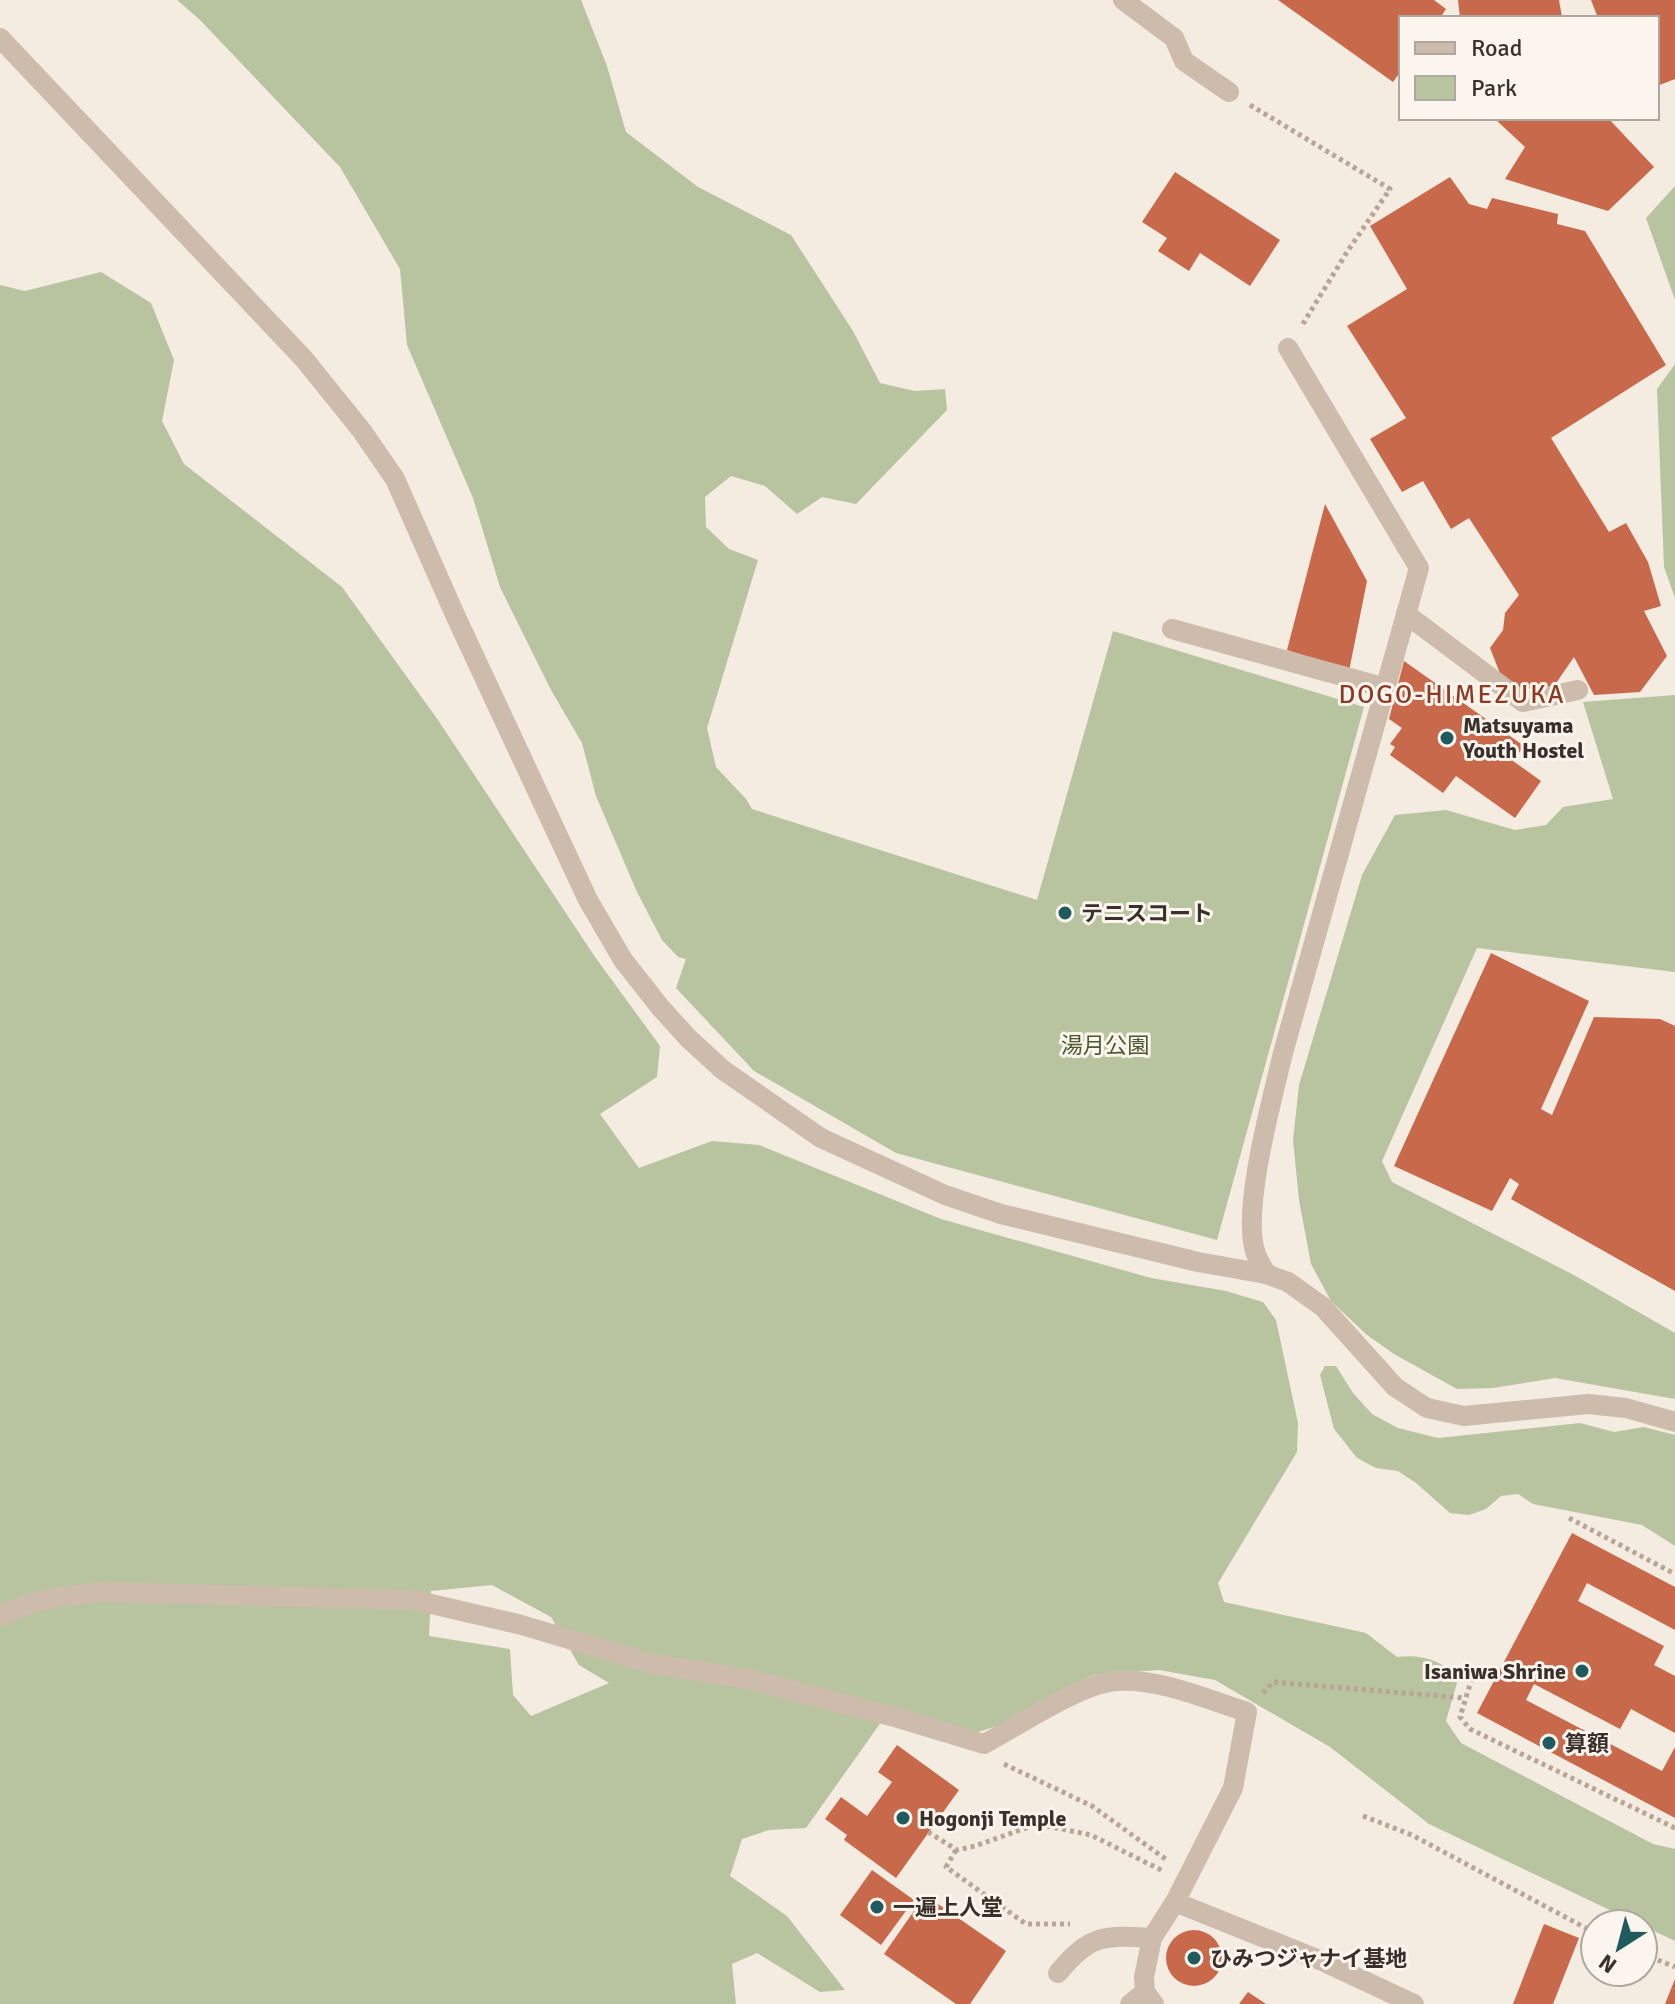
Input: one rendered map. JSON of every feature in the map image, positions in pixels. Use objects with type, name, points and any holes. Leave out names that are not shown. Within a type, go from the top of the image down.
[{"type":"street","points":[[1123,0],[1174,38],[1184,61],[1229,92]]},
{"type":"street","points":[[0,38],[304,359],[362,431],[395,479],[588,900],[623,960],[688,1038],[723,1070],[821,1138],[945,1195],[1016,1217],[1198,1262],[1266,1274],[1288,1282],[1323,1307],[1395,1387],[1427,1408],[1464,1416],[1588,1404],[1626,1408],[1675,1422]]},
{"type":"street","points":[[1266,1274],[1255,1251],[1252,1228],[1258,1172],[1272,1103],[1419,568],[1288,348]]},
{"type":"street","points":[[1406,614],[1523,702],[1578,690]]},
{"type":"street","points":[[1172,629],[1386,688]]},
{"type":"street","points":[[0,1616],[22,1605],[65,1595],[105,1592],[414,1600],[518,1624],[653,1664],[748,1679],[984,1744],[1087,1688],[1115,1681],[1155,1684],[1247,1712],[1233,1788],[1175,1902],[1152,1938],[1143,2000]]},
{"type":"street","points":[[1175,1902],[1322,1961],[1414,2004]]},
{"type":"street","points":[[1058,1973],[1076,1951],[1094,1941],[1118,1936],[1152,1938]]},
{"type":"path","points":[[1229,92],[1390,189],[1288,348]]},
{"type":"path","points":[[1569,1518],[1675,1574]]},
{"type":"path","points":[[1472,1678],[1460,1717],[1470,1729],[1675,1828]]},
{"type":"path","points":[[1247,1712],[1273,1682],[1464,1698]]},
{"type":"path","points":[[984,1744],[1002,1762],[1018,1772],[1092,1806],[1129,1831],[1169,1861],[1185,1882]]},
{"type":"path","points":[[1363,1816],[1412,1835],[1579,1924]]},
{"type":"path","points":[[928,1832],[957,1850],[1037,1824],[1091,1835],[1185,1882]]},
{"type":"path","points":[[957,1850],[946,1867],[1026,1924],[1085,1924]]},
{"type":"green space","name":"湯月公園","points":[[177,0],[581,0],[607,66],[626,132],[698,187],[791,235],[853,331],[880,383],[915,391],[945,389],[947,410],[856,504],[822,497],[797,514],[765,486],[731,476],[705,497],[706,527],[729,549],[758,560],[707,728],[716,767],[752,809],[1037,900],[1113,631],[1364,707],[1217,1240],[896,1153],[754,1071],[676,988],[686,959],[678,957],[662,940],[637,892],[596,796],[582,743],[551,690],[500,587],[473,498],[407,345],[400,269],[340,167],[199,19]]},
{"type":"green space","points":[[1675,186],[1675,300],[1646,218]]},
{"type":"green space","points":[[101,272],[151,303],[174,360],[162,421],[184,464],[342,587],[438,720],[595,957],[660,1046],[657,1077],[600,1114],[639,1168],[712,1141],[759,1145],[941,1219],[1151,1278],[1226,1291],[1263,1302],[1276,1320],[1298,1423],[1297,1452],[1218,1583],[1224,1602],[1366,1633],[1397,1657],[1430,1659],[1459,1676],[1446,1721],[1461,1743],[1653,1844],[1675,1849],[1675,1941],[1659,1933],[1659,1908],[1606,1908],[1429,1824],[1330,1747],[1215,1680],[1159,1670],[1094,1675],[1051,1695],[1016,1720],[975,1733],[884,1718],[806,1828],[769,1830],[742,1839],[730,1876],[787,1916],[845,1990],[820,1992],[757,1953],[732,1964],[736,2004],[0,2004],[0,285],[25,291]],"holes":[[[492,1585],[551,1617],[579,1665],[609,1683],[531,1716],[513,1695],[510,1649],[429,1636],[431,1591]]]},
{"type":"green space","points":[[1675,364],[1675,598],[1664,567],[1657,389]]},
{"type":"green space","points":[[1675,695],[1675,972],[1477,948],[1382,1161],[1392,1182],[1572,1274],[1675,1333],[1675,1399],[1555,1378],[1493,1388],[1457,1389],[1394,1354],[1367,1335],[1331,1301],[1311,1264],[1299,1200],[1293,1140],[1299,1085],[1362,875],[1395,815],[1446,810],[1515,830],[1546,825],[1563,807],[1613,799],[1583,702]]},
{"type":"green space","points":[[1325,1366],[1336,1366],[1353,1393],[1372,1414],[1398,1428],[1438,1438],[1580,1423],[1614,1432],[1644,1427],[1675,1435],[1675,1546],[1642,1525],[1533,1504],[1518,1494],[1501,1496],[1486,1509],[1469,1515],[1450,1513],[1398,1471],[1376,1468],[1357,1458],[1334,1429],[1320,1375]]},
{"type":"building","points":[[1278,0],[1434,0],[1446,9],[1441,16],[1399,16],[1399,74],[1393,82]]},
{"type":"building","points":[[1458,0],[1559,0],[1562,16],[1460,16]]},
{"type":"building","points":[[1591,0],[1675,0],[1675,79],[1659,85],[1659,16],[1597,16]]},
{"type":"building","points":[[1496,120],[1610,120],[1654,167],[1608,211],[1505,179],[1525,147]]},
{"type":"building","points":[[1175,172],[1280,240],[1250,286],[1200,253],[1189,271],[1158,251],[1167,238],[1142,222]]},
{"type":"building","points":[[1450,177],[1469,204],[1487,209],[1492,198],[1558,214],[1557,224],[1585,231],[1666,365],[1551,438],[1609,532],[1626,523],[1648,562],[1661,606],[1644,611],[1667,656],[1640,692],[1594,695],[1574,657],[1552,689],[1512,688],[1503,681],[1490,648],[1503,630],[1505,613],[1519,595],[1469,518],[1451,529],[1423,481],[1402,492],[1370,439],[1406,418],[1347,326],[1407,289],[1370,226]]},
{"type":"building","points":[[1325,504],[1367,581],[1349,671],[1287,650]]},
{"type":"building","points":[[1404,661],[1524,746],[1513,761],[1541,781],[1515,818],[1456,776],[1443,793],[1390,755],[1395,747],[1390,744],[1402,728],[1389,719]]},
{"type":"building","points":[[1491,953],[1589,1001],[1541,1109],[1552,1115],[1594,1017],[1660,1019],[1675,1026],[1675,1291],[1511,1199],[1519,1184],[1510,1178],[1492,1211],[1394,1166]]},
{"type":"building","name":"Isaniwa Shrine","points":[[1572,1533],[1675,1587],[1675,1630],[1587,1583],[1578,1601],[1664,1646],[1654,1665],[1675,1676],[1675,1733],[1631,1709],[1620,1729],[1534,1684],[1526,1700],[1662,1771],[1675,1747],[1675,1818],[1477,1713]]},
{"type":"building","name":"Hogonji Temple","points":[[897,1745],[959,1790],[896,1878],[844,1840],[847,1835],[825,1819],[841,1797],[867,1816],[892,1782],[878,1772]]},
{"type":"building","name":"一遍上人堂","points":[[872,1870],[914,1900],[881,1945],[840,1915]]},
{"type":"building","points":[[925,1895],[1006,1951],[970,2004],[956,2004],[884,1954]]},
{"type":"building","points":[[1544,1924],[1579,1938],[1553,2004],[1513,2004]]},
{"type":"building","name":"ひみつジャナイ基地","points":[[1194,1930],[1213,1939],[1222,1958],[1213,1977],[1194,1986],[1175,1977],[1166,1958],[1175,1939]]},
{"type":"building","points":[[1675,1979],[1675,2004],[1665,2004]]},
{"type":"building","points":[[1248,1992],[1266,2004],[1239,2004]]},
{"type":"place","name":"Matsuyama Youth Hostel","points":[[1447,738]]},
{"type":"place","name":"テニスコート","points":[[1065,913]]},
{"type":"place","name":"Isaniwa Shrine","points":[[1582,1671]]},
{"type":"place","name":"算額","points":[[1549,1743]]},
{"type":"place","name":"Hogonji Temple","points":[[903,1818]]},
{"type":"place","name":"一遍上人堂","points":[[877,1907]]},
{"type":"place","name":"ひみつジャナイ基地","points":[[1194,1958]]},
{"type":"district","name":"DOGO-HIMEZUKA","points":[[1452,694]]}]
